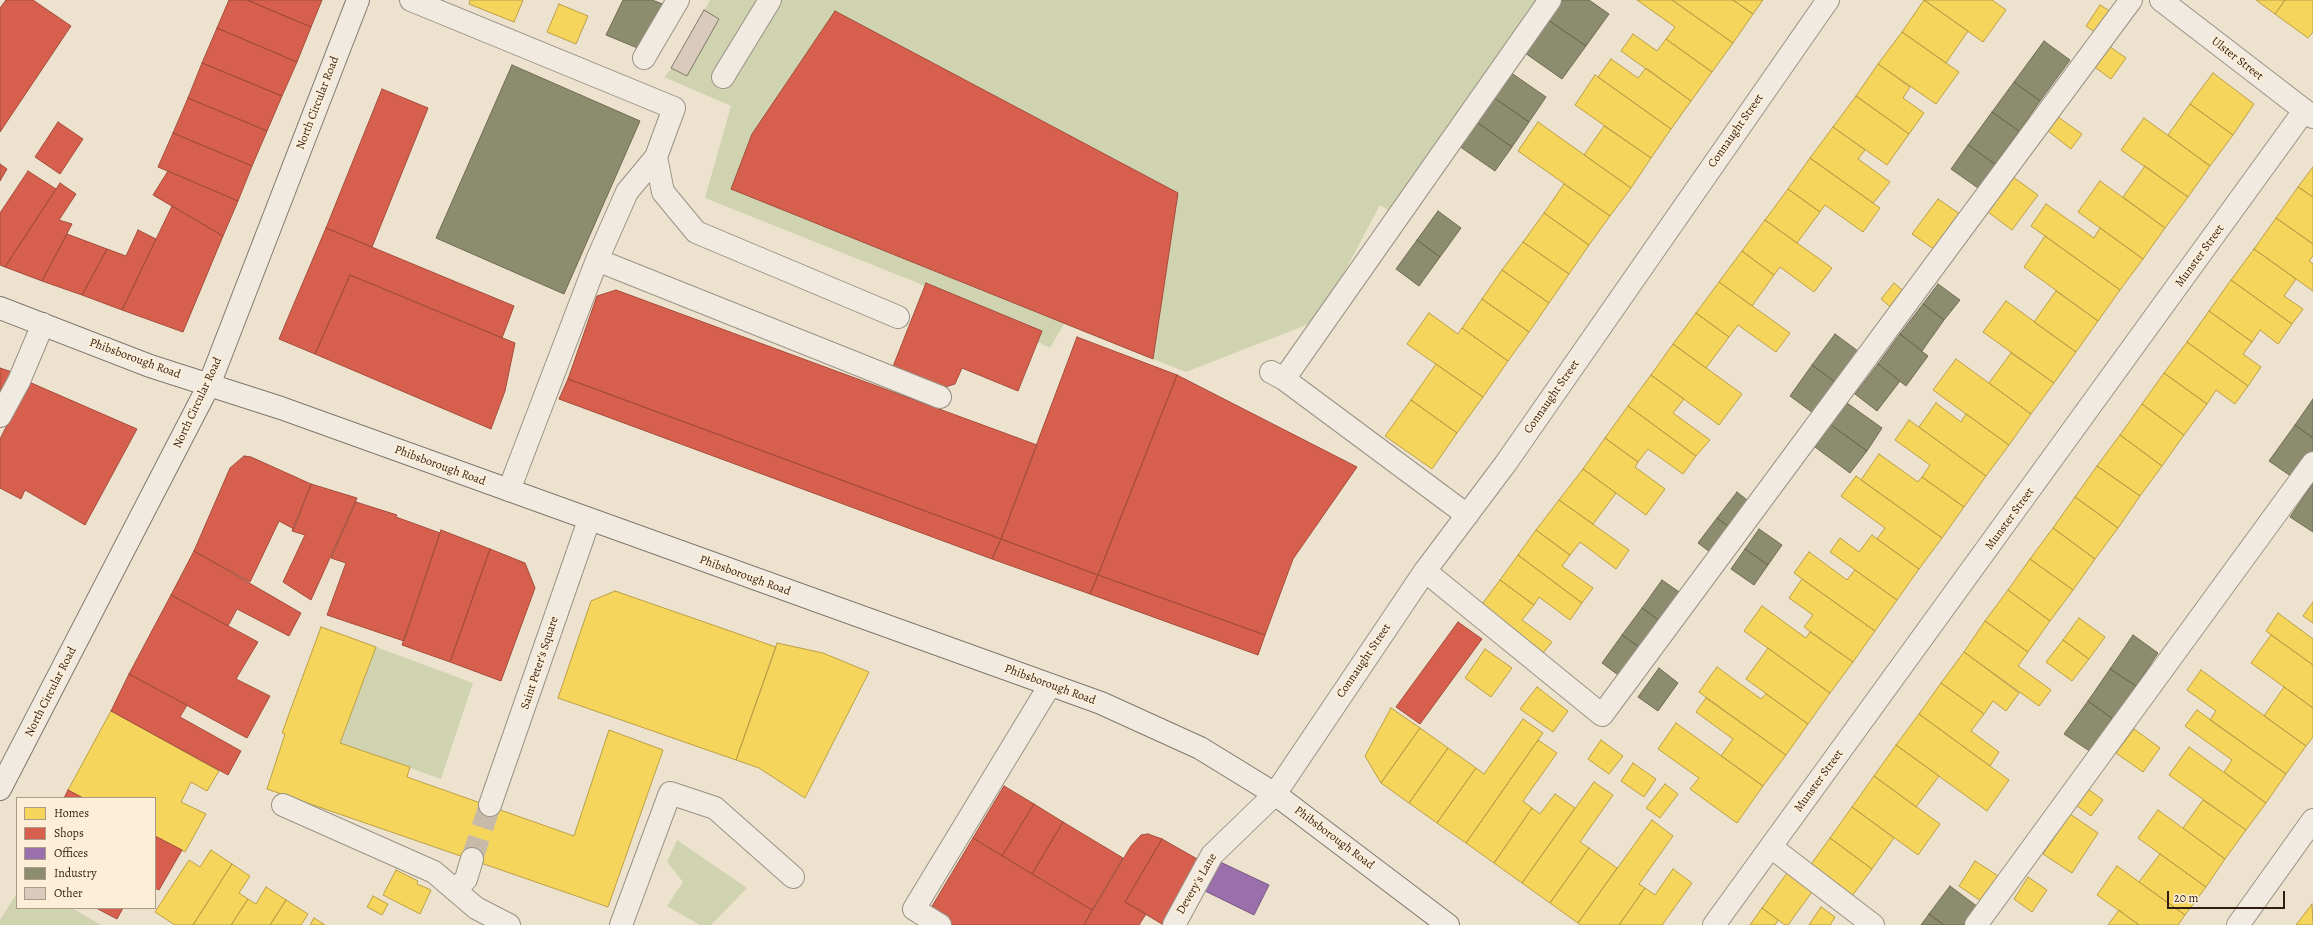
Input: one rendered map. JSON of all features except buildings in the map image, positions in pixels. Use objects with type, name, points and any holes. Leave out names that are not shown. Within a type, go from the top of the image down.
[{"type":"street","name":"North Circular Road","points":[[0,789],[209,385],[358,0]]},
{"type":"street","points":[[411,0],[674,108],[656,157],[627,192],[597,260],[509,490]]},
{"type":"street","points":[[644,58],[678,0]]},
{"type":"street","points":[[723,77],[770,0]]},
{"type":"street","points":[[1467,516],[1278,376],[1550,0]]},
{"type":"street","name":"Connaught Street","points":[[1275,794],[1425,571],[1506,463],[1828,0]]},
{"type":"street","points":[[1425,571],[1602,715],[2131,0]]},
{"type":"street","name":"Ulster Street","points":[[2161,0],[2308,114]]},
{"type":"street","name":"Munster Street","points":[[1714,925],[2308,114]]},
{"type":"street","points":[[656,157],[663,192],[696,232],[898,317]]},
{"type":"street","points":[[597,260],[940,397]]},
{"type":"street","name":"Phibsborough Road","points":[[0,308],[150,366],[280,408],[588,520],[1101,703],[1187,741],[1275,794],[1448,925]]},
{"type":"street","points":[[0,416],[19,381],[42,324]]},
{"type":"street","points":[[1976,925],[2313,462]]},
{"type":"street","name":"Saint Peter's Square","points":[[490,806],[588,520]]},
{"type":"street","points":[[940,925],[914,909],[1050,685]]},
{"type":"street","points":[[621,925],[670,793],[715,808],[793,877]]},
{"type":"street","name":"Devery's Lane","points":[[1174,925],[1212,854],[1275,794]]},
{"type":"street","points":[[283,805],[434,872],[476,908],[509,925]]},
{"type":"street","points":[[2238,925],[2313,820]]},
{"type":"street","points":[[1771,847],[1873,925]]},
{"type":"street","points":[[456,890],[466,878],[472,859]]},
{"type":"green space","points":[[710,0],[1544,0],[1391,212],[1380,205],[1319,320],[1186,372],[1064,324],[1050,348],[918,283],[705,198],[731,106],[664,77],[672,68]]},
{"type":"green space","points":[[376,647],[473,683],[441,779],[340,743]]},
{"type":"green space","points":[[677,840],[747,888],[711,925],[700,925],[667,906],[683,882],[667,862]]},
{"type":"green space","points":[[16,895],[16,909],[74,909],[101,925],[0,925],[0,920]]},
{"type":"tunnel","points":[[472,859],[490,805]]}]
